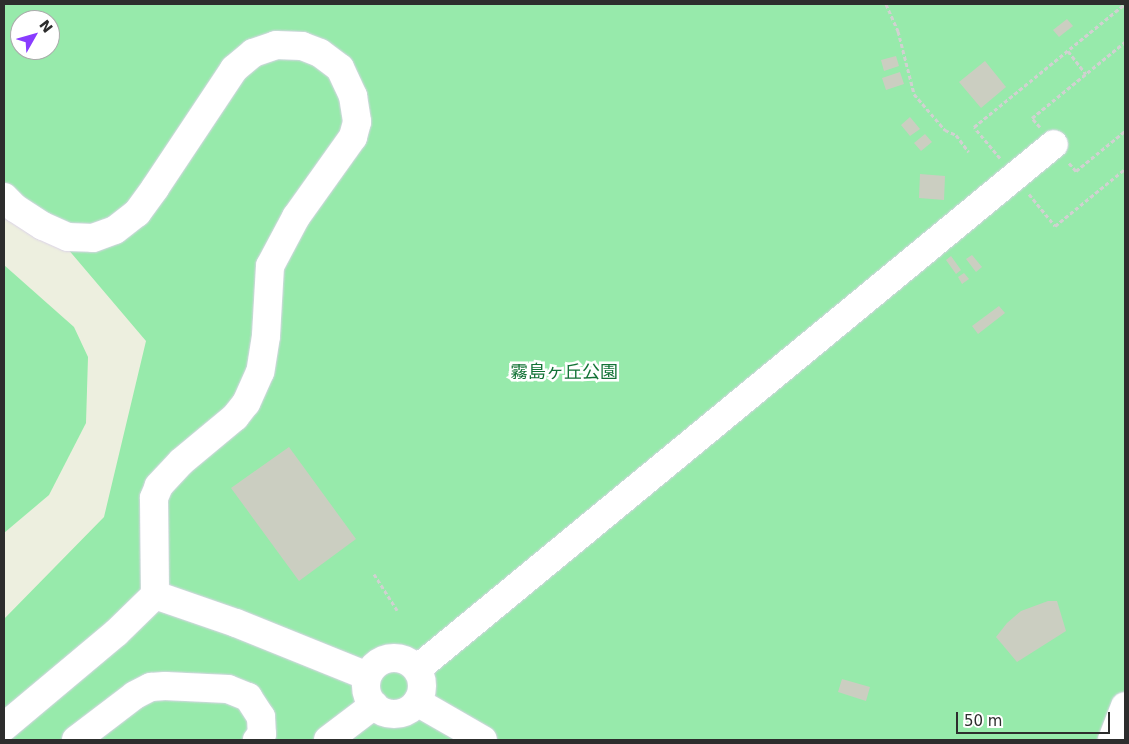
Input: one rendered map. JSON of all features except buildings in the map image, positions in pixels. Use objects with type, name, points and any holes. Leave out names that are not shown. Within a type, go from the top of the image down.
[{"type":"street","points":[[4,197],[15,208],[43,226],[68,237],[93,238],[115,230],[137,213],[234,69],[253,53],[276,45],[302,46],[320,53],[340,68],[353,96],[357,122],[353,137],[296,217],[270,266],[266,336],[260,372],[246,403],[235,417],[181,462],[159,486],[154,498],[155,595],[116,633],[4,727]]},
{"type":"street","points":[[417,670],[1054,144]]},
{"type":"street","points":[[155,595],[236,623],[367,676]]},
{"type":"street","points":[[395,658],[408,661],[417,670],[422,680],[422,691],[418,702],[408,710],[396,714],[384,712],[374,705],[366,688],[367,676],[373,667],[383,660],[395,658]]},
{"type":"street","points":[[76,740],[135,695],[151,688],[165,686],[228,689],[248,697],[261,717],[262,734],[257,740]]},
{"type":"street","points":[[418,702],[483,740]]},
{"type":"street","points":[[328,740],[374,705]]},
{"type":"street","points":[[1112,740],[1125,706]]},
{"type":"path","points":[[886,4],[898,31],[914,94],[945,130],[956,135],[969,152]]},
{"type":"path","points":[[1125,42],[1032,118],[1076,171],[1125,131]]},
{"type":"path","points":[[1068,51],[1086,74]]},
{"type":"path","points":[[374,574],[397,610]]},
{"type":"green space","name":"霧島ヶ丘公園","points":[[4,4],[1125,4],[1125,740],[4,740],[4,619],[104,517],[146,341],[50,228],[4,208]]},
{"type":"green space","points":[[4,265],[74,327],[88,357],[86,423],[49,495],[4,533]]}]
